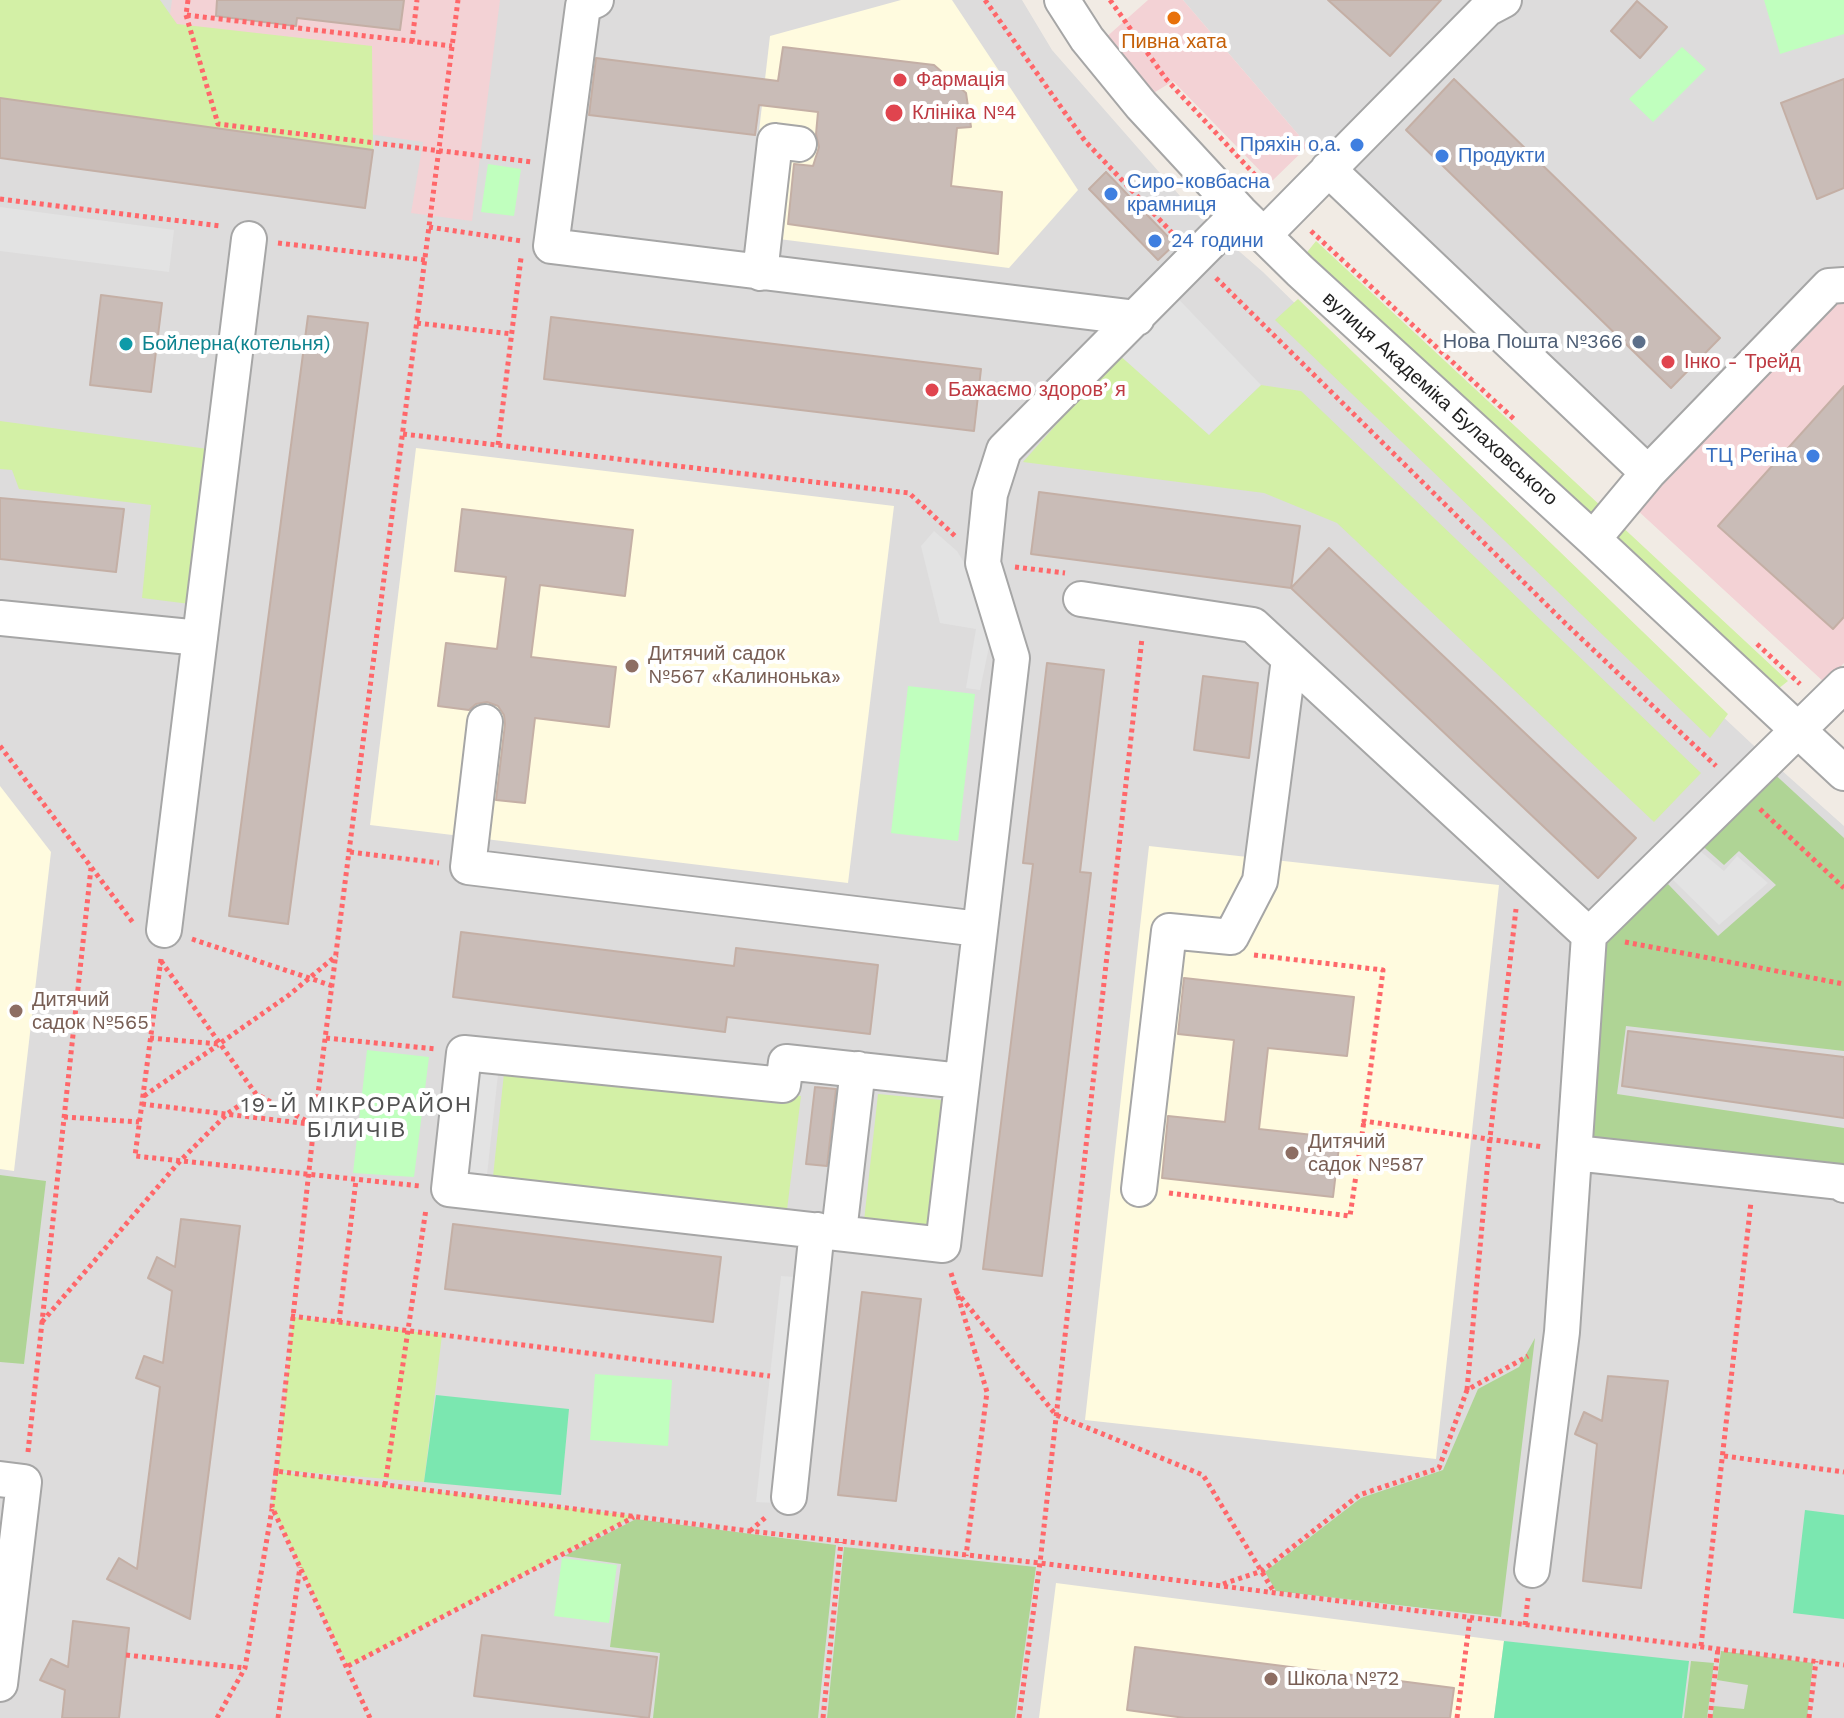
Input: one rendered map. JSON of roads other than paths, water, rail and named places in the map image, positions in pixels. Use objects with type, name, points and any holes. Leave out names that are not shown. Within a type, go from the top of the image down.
[{"type":"street","name":"вулиця Академіка Булаховського","points":[[1062,0],[1087,39],[1141,105],[1252,224],[1844,773]]},
{"type":"street","points":[[961,1081],[786,1062],[783,1085],[464,1053],[440,1188],[943,1245],[1012,658],[983,563],[990,494],[1004,450],[1195,257],[1252,224],[1288,210],[1487,9],[1504,0]]},
{"type":"street","points":[[588,2],[562,166],[537,243],[1137,318]]},
{"type":"street","points":[[760,273],[775,141],[799,144]]},
{"type":"street","points":[[1328,169],[1648,473]]},
{"type":"street","points":[[164,930],[249,239]]},
{"type":"street","points":[[1593,539],[1648,473],[1829,286],[1844,285]]},
{"type":"street","points":[[1076,586],[1145,609],[1253,625],[1589,935]]},
{"type":"street","points":[[0,618],[200,638]]},
{"type":"street","points":[[1139,1189],[1169,931],[1231,937],[1260,881],[1289,659]]},
{"type":"street","points":[[1532,1570],[1562,1332],[1589,935],[1834,696]]},
{"type":"street","points":[[485,722],[468,867],[979,929]]},
{"type":"street","points":[[789,1497],[802,1379],[858,1069]]},
{"type":"street","points":[[1575,1153],[1841,1182],[1844,1185]]},
{"type":"street","points":[[0,1684],[12,1481]]},
{"type":"place","name":"Пивна хата","points":[[1174,18]]},
{"type":"place","name":"Фармація","points":[[900,80]]},
{"type":"place","name":"Клініка №4","points":[[894,113]]},
{"type":"place","name":"Пряхін о.а.","points":[[1357,145]]},
{"type":"place","name":"Продукти","points":[[1442,156]]},
{"type":"place","name":"Сиро-ковбасна крамниця","points":[[1111,194]]},
{"type":"place","name":"24 години","points":[[1155,241]]},
{"type":"place","name":"Нова Пошта №366","points":[[1639,342]]},
{"type":"place","name":"Бойлерна(котельня)","points":[[126,344]]},
{"type":"place","name":"Інко - Трейд","points":[[1668,362]]},
{"type":"place","name":"Бажаємо здоровʼя","points":[[932,390]]},
{"type":"place","name":"ТЦ Регіна","points":[[1813,456]]},
{"type":"place","name":"Дитячий садок №567 «Калинонька»","points":[[632,666]]},
{"type":"place","name":"Дитячий садок №565","points":[[16,1011]]},
{"type":"place","name":"Дитячий садок №587","points":[[1292,1153]]},
{"type":"place","name":"Школа №72","points":[[1271,1679]]},
{"type":"district","name":"19-Й МІКРОРАЙОН БІЛИЧІВ","points":[[357,1118]]}]
